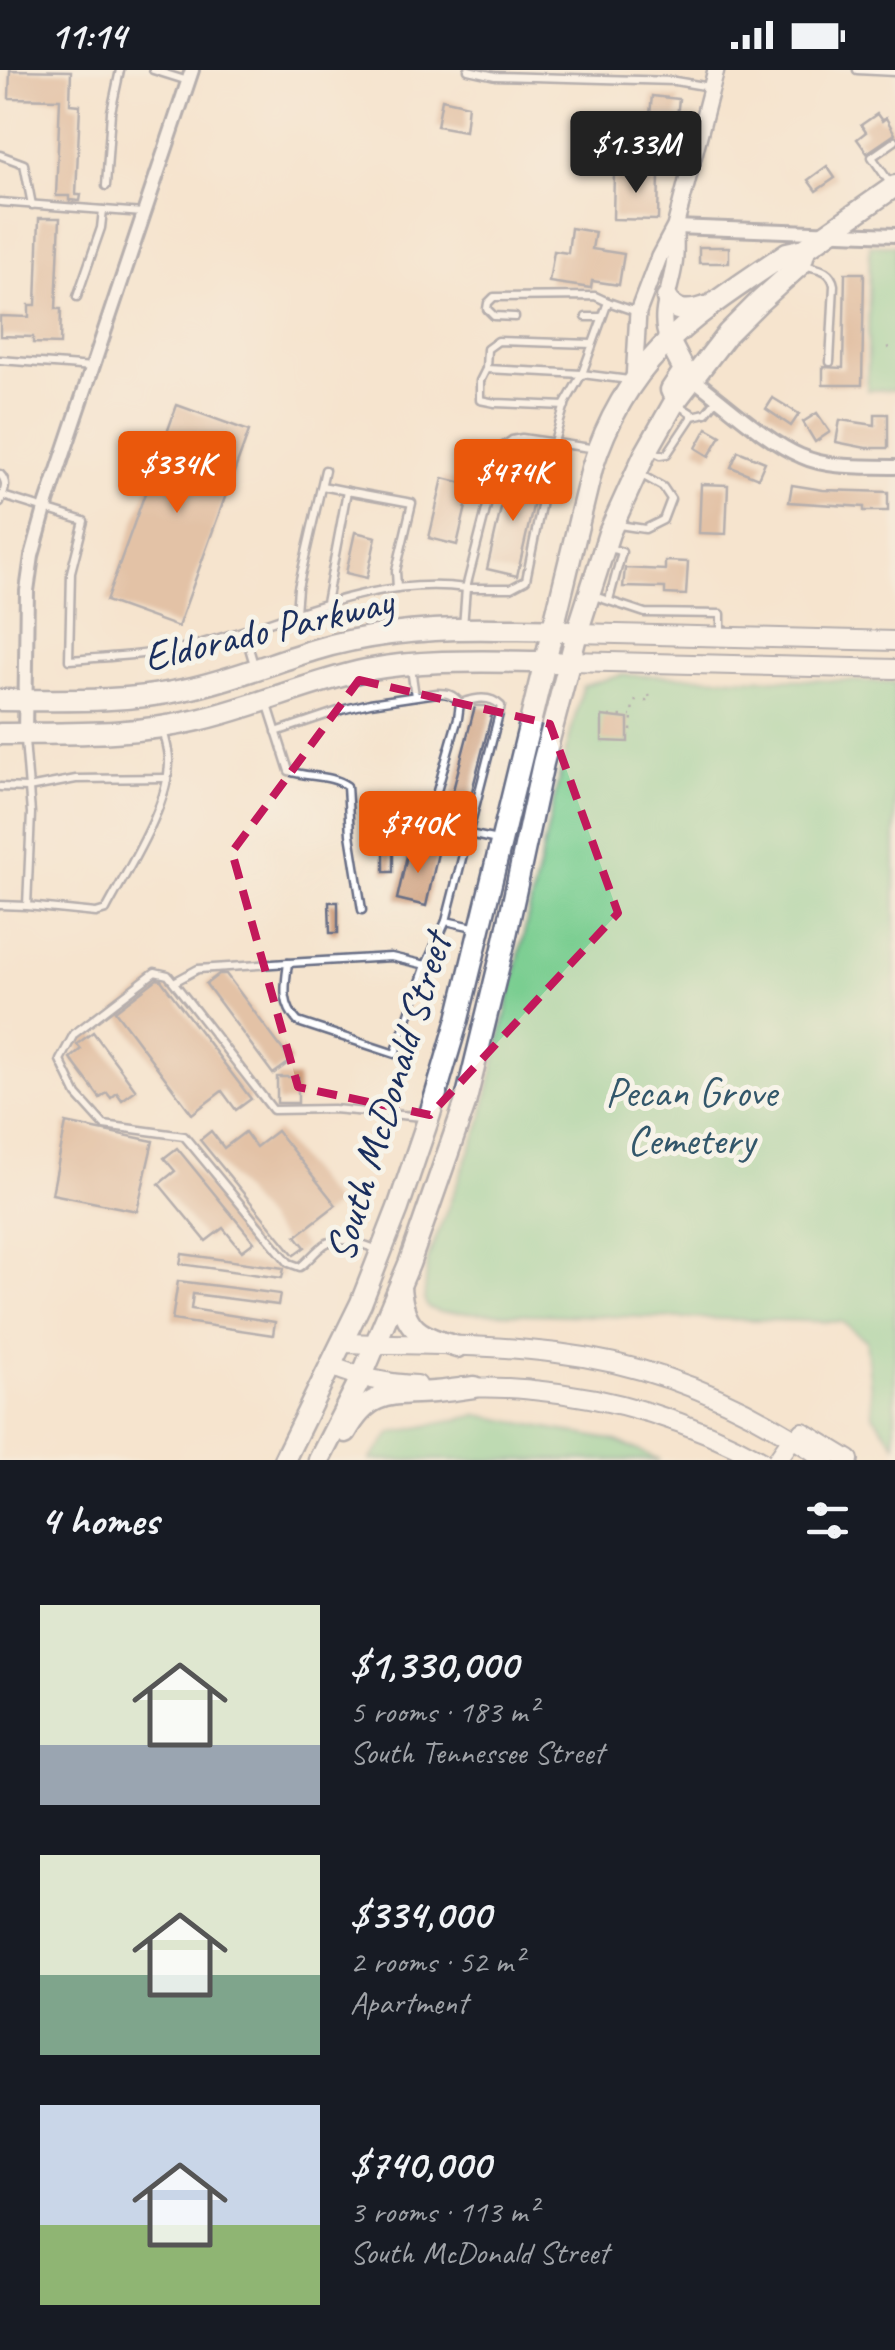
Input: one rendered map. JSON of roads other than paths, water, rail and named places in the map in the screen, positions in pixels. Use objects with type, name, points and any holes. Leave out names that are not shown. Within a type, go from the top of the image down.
[{"type":"main road","name":"South McDonald Street","points":[[319,1460],[400,1286],[465,1104],[569,662],[577,633],[599,597],[604,546],[634,477],[674,403],[743,317],[830,232],[894,187]]},
{"type":"main road","name":"South McDonald Street","points":[[284,1460],[382,1251],[429,1117],[454,1032],[598,449],[634,381],[668,339],[707,306],[787,253],[803,257]]},
{"type":"main road","points":[[667,298],[682,310],[707,306]]},
{"type":"main road","points":[[616,412],[616,431],[600,483],[608,493],[617,494],[634,477],[649,425],[683,372],[668,339]]},
{"type":"main road","name":"Eldorado Parkway","points":[[0,700],[139,698],[202,686],[352,640],[424,630],[577,633]]},
{"type":"main road","points":[[577,633],[895,641]]},
{"type":"main road","name":"Eldorado Parkway","points":[[0,734],[112,733],[162,727],[223,714],[344,676],[411,664],[466,660],[569,662]]},
{"type":"main road","points":[[569,662],[895,669]]},
{"type":"main road","points":[[256,670],[266,700]]},
{"type":"main road","points":[[520,762],[543,763]]},
{"type":"main road","points":[[500,841],[526,846]]},
{"type":"main road","points":[[400,1286],[404,1314],[416,1331],[457,1347]]},
{"type":"main road","points":[[342,1343],[537,1350],[600,1360],[670,1378],[736,1406],[826,1460]]},
{"type":"main road","points":[[331,1366],[360,1378],[394,1384],[549,1392],[626,1407],[727,1442],[760,1460]]},
{"type":"main road","points":[[330,1460],[355,1415],[372,1400],[397,1392],[474,1387]]},
{"type":"main road","points":[[736,1406],[772,1416],[849,1460]]},
{"type":"main road","points":[[626,1407],[742,1460]]},
{"type":"main road","points":[[777,1460],[792,1437]]},
{"type":"street","points":[[634,381],[638,312],[675,227],[716,70]]},
{"type":"street","points":[[25,734],[27,591],[32,556],[190,76]]},
{"type":"street","points":[[675,227],[895,235]]},
{"type":"street","points":[[668,339],[664,325],[675,262],[675,227]]},
{"type":"street","points":[[692,378],[800,456],[850,466],[895,467]]},
{"type":"lane","points":[[106,186],[110,112],[120,70]]},
{"type":"lane","points":[[154,70],[190,76]]},
{"type":"lane","points":[[468,70],[484,75],[675,82],[712,88]]},
{"type":"lane","points":[[619,79],[621,70]]},
{"type":"lane","points":[[857,70],[895,72]]},
{"type":"lane","points":[[894,187],[872,157],[895,141]]},
{"type":"lane","points":[[0,155],[24,164],[32,204]]},
{"type":"lane","points":[[0,202],[144,213]]},
{"type":"lane","points":[[76,297],[101,228],[103,210]]},
{"type":"lane","points":[[803,257],[832,277],[830,362]]},
{"type":"lane","points":[[515,316],[494,316],[487,310],[488,303],[494,298],[595,296],[638,312]]},
{"type":"lane","points":[[0,474],[6,481],[1,499],[84,521],[71,572],[69,660],[188,646],[326,603],[408,586],[511,588],[526,580],[554,442],[608,302]]},
{"type":"lane","points":[[586,317],[602,318]]},
{"type":"lane","points":[[565,406],[480,400],[487,349],[498,342],[592,344]]},
{"type":"lane","points":[[0,360],[94,367]]},
{"type":"lane","points":[[486,369],[634,381]]},
{"type":"lane","points":[[648,448],[667,454],[692,416],[706,413],[719,398]]},
{"type":"lane","points":[[674,403],[692,416]]},
{"type":"lane","points":[[463,628],[466,588],[502,447],[522,438],[598,449]]},
{"type":"lane","points":[[296,612],[325,470]]},
{"type":"lane","points":[[613,524],[645,529],[663,520],[671,499],[663,487],[634,477]]},
{"type":"lane","points":[[322,486],[412,503],[396,571],[397,588]]},
{"type":"lane","points":[[326,603],[347,490]]},
{"type":"lane","points":[[599,597],[645,613],[721,614],[721,637]]},
{"type":"lane","points":[[645,613],[645,635]]},
{"type":"lane","points":[[244,631],[256,670]]},
{"type":"lane","points":[[411,664],[415,696]]},
{"type":"lane","points":[[276,732],[341,710],[447,693],[460,703],[458,718],[429,819],[432,826],[500,841]]},
{"type":"lane","points":[[288,963],[284,998],[288,1012],[298,1022],[395,1054],[446,921],[501,706],[496,701],[478,698],[460,703]]},
{"type":"lane","points":[[266,700],[289,771],[338,779],[347,786],[362,910]]},
{"type":"lane","points":[[0,905],[96,914],[106,910],[149,831],[167,778],[169,754],[162,727]]},
{"type":"lane","points":[[25,734],[32,812],[27,906]]},
{"type":"lane","points":[[0,787],[28,788],[76,779],[167,778]]},
{"type":"lane","points":[[446,921],[479,928]]},
{"type":"lane","points":[[174,982],[198,969],[288,963],[390,957],[426,966]]},
{"type":"lane","points":[[382,1251],[336,1240],[324,1244],[300,1267],[288,1263],[184,1136],[104,1126],[77,1094],[60,1060],[74,1034],[156,972],[168,975],[174,982],[273,1110],[429,1117]]},
{"type":"park label","name":"Pecan Grove Cemetery","points":[[691,1115]]}]
